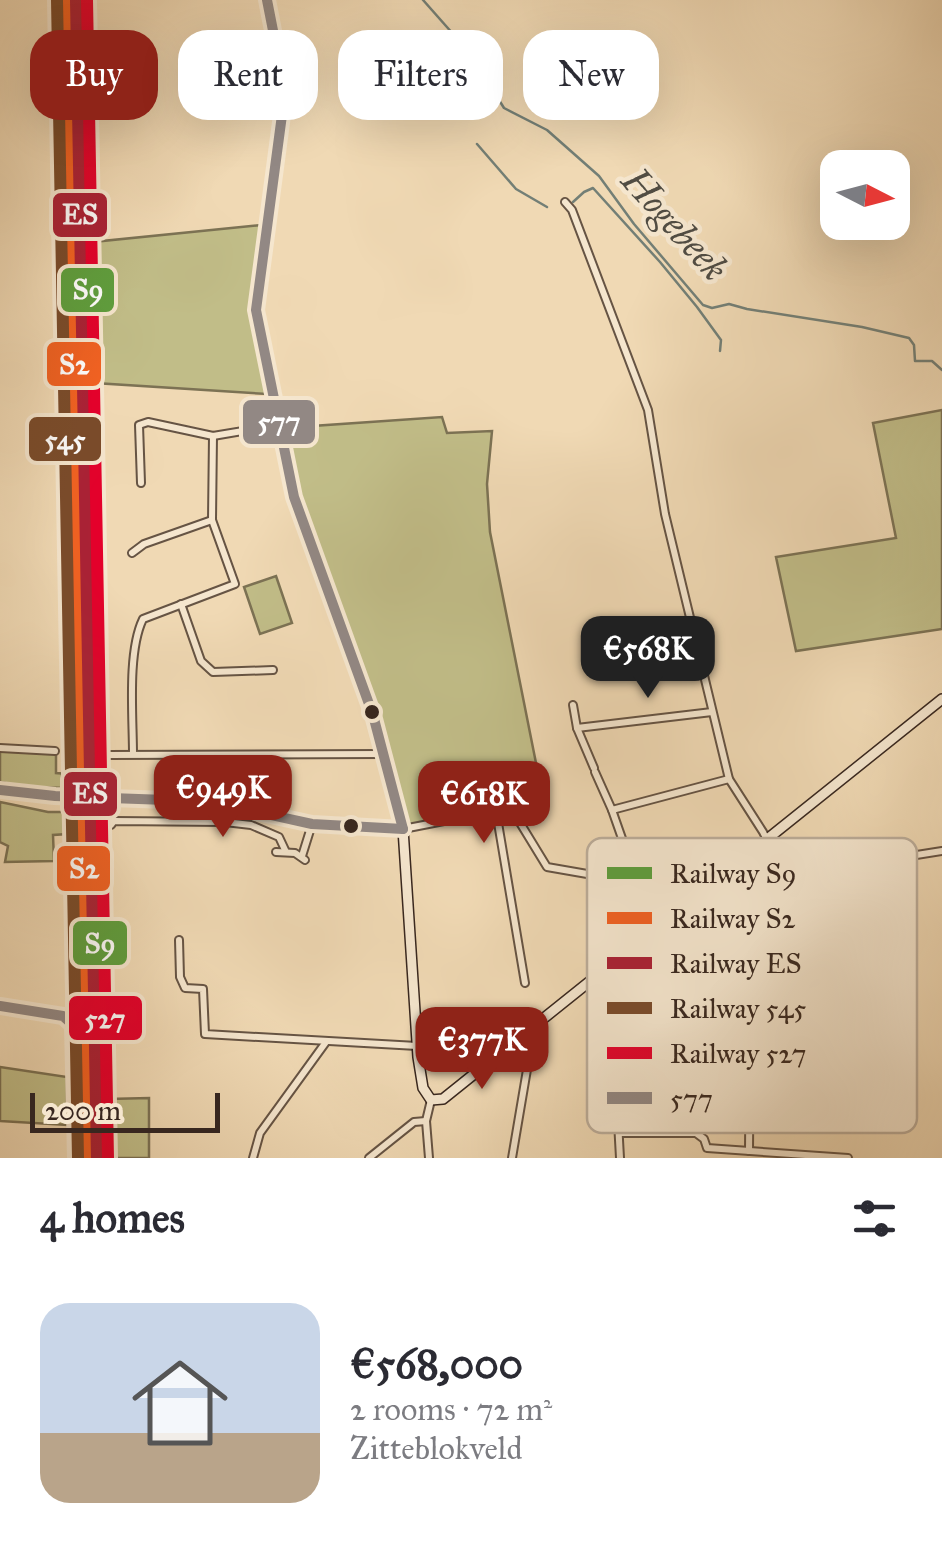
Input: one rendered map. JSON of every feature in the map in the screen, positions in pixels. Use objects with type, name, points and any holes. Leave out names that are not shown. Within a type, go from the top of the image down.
[{"type":"street","points":[[267,0],[282,94],[256,310],[294,497],[373,714],[404,829],[418,1046],[423,1088],[431,1100],[426,1121],[429,1158]]},
{"type":"street","points":[[565,202],[572,210],[648,410],[665,514],[729,779],[764,838]]},
{"type":"street","points":[[140,483],[140,425],[148,422],[214,436],[278,425]]},
{"type":"street","points":[[133,754],[134,669],[143,620],[234,584],[212,520],[214,436]]},
{"type":"street","points":[[132,553],[144,544],[212,520]]},
{"type":"street","points":[[182,604],[200,662],[214,672],[273,670]]},
{"type":"street","points":[[770,838],[942,700]]},
{"type":"street","points":[[573,705],[577,728],[621,838]]},
{"type":"street","points":[[577,728],[712,712]]},
{"type":"street","points":[[0,748],[55,751]]},
{"type":"street","points":[[107,755],[384,754]]},
{"type":"street","points":[[612,810],[729,779]]},
{"type":"street","points":[[502,788],[547,867],[587,875]]},
{"type":"street","points":[[0,790],[221,804],[312,824],[404,829],[511,808]]},
{"type":"street","points":[[496,811],[525,983]]},
{"type":"street","points":[[112,826],[114,821],[251,825],[279,837],[286,852]]},
{"type":"street","points":[[276,852],[303,858],[312,824]]},
{"type":"street","points":[[917,856],[942,852]]},
{"type":"street","points":[[179,940],[180,977],[185,988],[202,989],[205,1034],[418,1046]]},
{"type":"street","points":[[431,1100],[443,1099],[587,985]]},
{"type":"street","points":[[0,1006],[56,1014],[73,1025],[74,1158]]},
{"type":"street","points":[[512,1158],[530,1052],[522,1036]]},
{"type":"street","points":[[252,1158],[260,1133],[326,1042]]},
{"type":"street","points":[[369,1158],[414,1122],[426,1121]]},
{"type":"street","points":[[696,1133],[704,1138],[707,1158]]},
{"type":"street","points":[[750,1133],[750,1151]]},
{"type":"street","points":[[707,1148],[848,1158]]},
{"type":"shaded area","points":[[262,225],[251,310],[267,394],[95,383],[93,242]]},
{"type":"shaded area","points":[[942,410],[942,629],[796,651],[776,557],[896,538],[873,423]]},
{"type":"shaded area","points":[[442,417],[447,433],[492,431],[487,484],[490,532],[537,768],[483,792],[491,815],[488,810],[408,826],[382,730],[304,513],[284,428]]},
{"type":"shaded area","points":[[276,576],[292,623],[260,634],[244,587]]},
{"type":"shaded area","points":[[0,750],[56,754],[56,773],[68,774],[68,788],[0,782]]},
{"type":"shaded area","points":[[0,802],[67,812],[68,834],[53,835],[54,861],[5,862],[8,846],[0,842]]},
{"type":"shaded area","points":[[0,1067],[67,1077],[67,1125],[0,1121]]},
{"type":"shaded area","points":[[149,1098],[149,1158],[110,1158],[108,1099]]},
{"type":"waterway","name":"Hogebeek","points":[[423,0],[469,52],[504,108],[547,130],[599,176],[703,305],[712,308],[729,304],[909,338],[914,345],[915,361],[932,361],[942,370]]},
{"type":"waterway","points":[[477,144],[516,189],[547,207]]},
{"type":"waterway","points":[[573,202],[593,188],[697,307],[721,340],[720,351]]},
{"type":"rail line","name":"545","points":[[57,0],[78,1158]]},
{"type":"rail line","name":"S2","points":[[67,0],[89,1158]]},
{"type":"rail line","name":"ES","points":[[76,0],[97,1158]]},
{"type":"rail line","name":"S9","points":[[82,0],[104,1158]]},
{"type":"rail line","name":"527","points":[[87,0],[108,1158]]},
{"type":"transit line","name":"577","points":[[267,0],[279,61],[282,115],[256,310],[294,497],[373,715],[403,829]]},
{"type":"transit line","name":"577","points":[[0,790],[194,801],[312,824],[403,829]]},
{"type":"transit line","name":"577","points":[[0,1006],[63,1016],[73,1025],[76,1158]]}]
